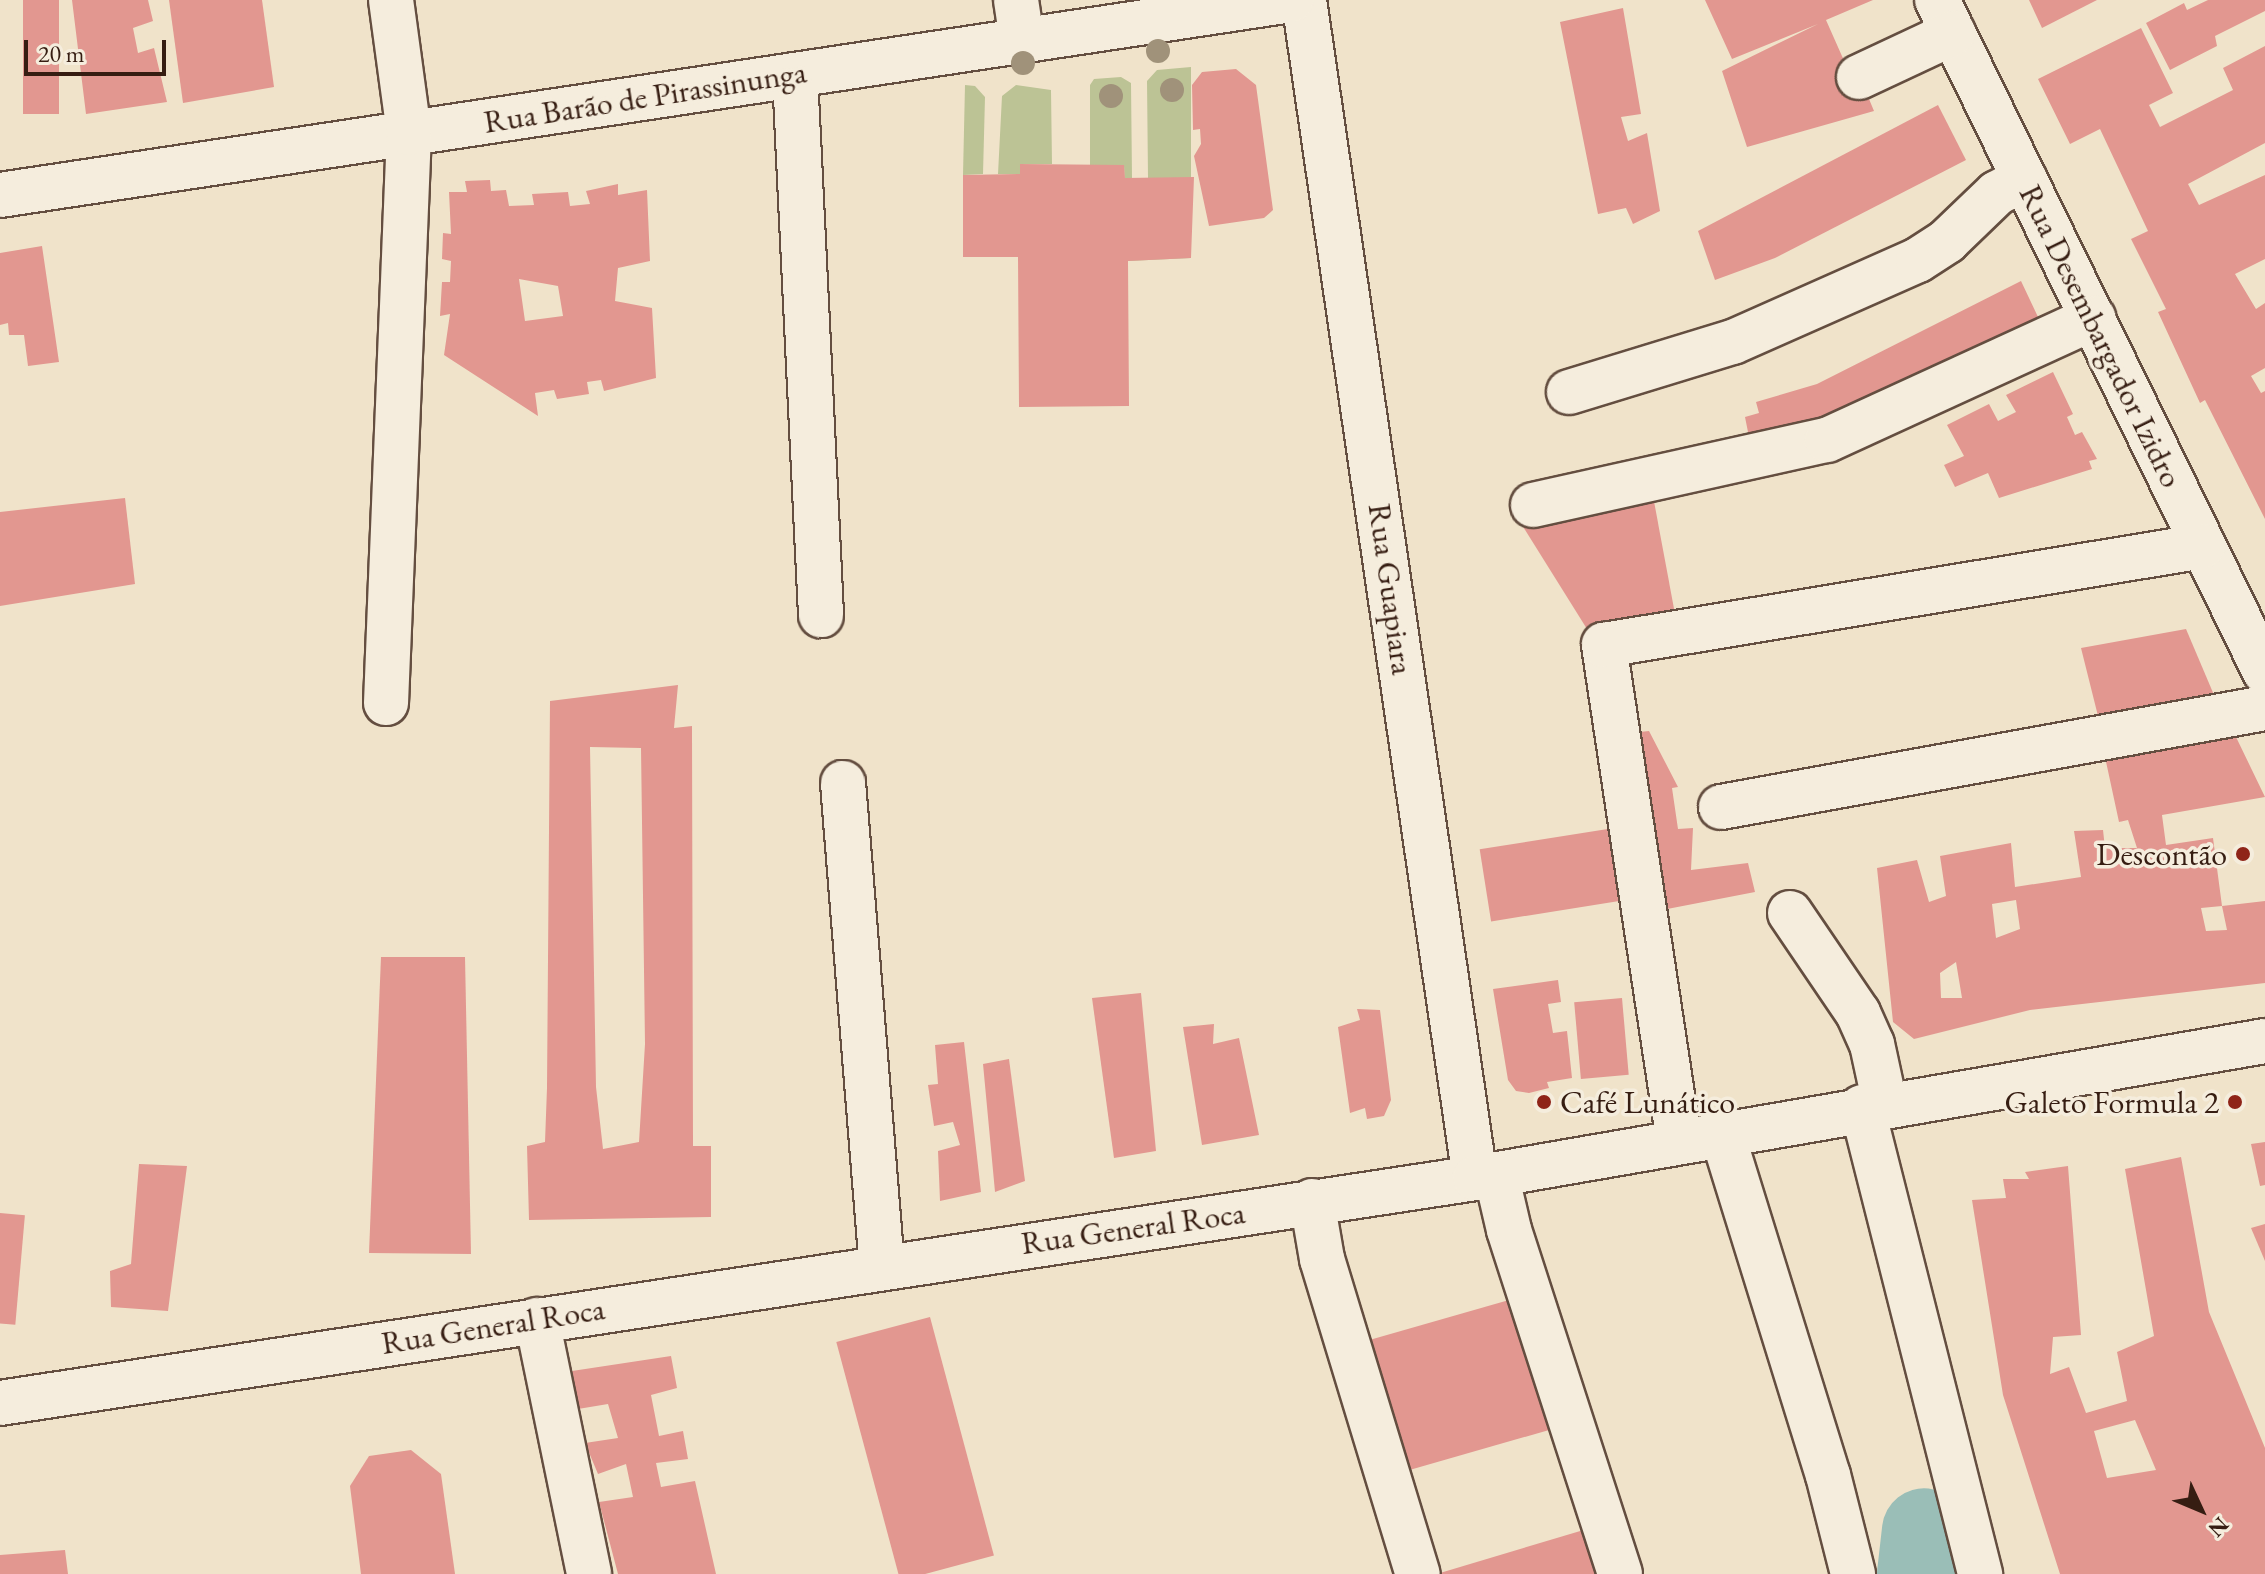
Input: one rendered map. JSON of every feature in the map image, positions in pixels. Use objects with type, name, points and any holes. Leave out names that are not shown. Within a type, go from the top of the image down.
[{"type":"street","points":[[386,703],[409,133],[391,0]]},
{"type":"street","name":"Rua Barão de Pirassinunga","points":[[0,195],[795,75],[1019,20],[1291,0]]},
{"type":"street","name":"Rua Guapiara","points":[[1304,0],[1486,1176],[1509,1230],[1620,1574]]},
{"type":"street","points":[[1859,77],[1945,16]]},
{"type":"street","name":"Rua Desembargador Izidro","points":[[1945,16],[2265,672]]},
{"type":"street","points":[[795,75],[821,615]]},
{"type":"street","points":[[1569,392],[1733,342],[1918,260],[1947,241],[1997,193],[2025,179]]},
{"type":"street","points":[[1533,505],[1827,440],[2093,318]]},
{"type":"street","points":[[1679,1141],[1604,645],[2203,546]]},
{"type":"street","points":[[1721,807],[2265,708]]},
{"type":"street","points":[[843,783],[882,1265]]},
{"type":"street","points":[[1790,913],[1858,1013],[1872,1044],[1873,1106],[1980,1574]]},
{"type":"street","name":"Rua General Roca","points":[[0,1403],[882,1265],[1486,1176],[1873,1106],[2265,1041]]},
{"type":"street","points":[[1722,1133],[1828,1475],[1853,1574]]},
{"type":"street","points":[[1312,1201],[1322,1259],[1418,1574]]},
{"type":"street","points":[[537,1320],[589,1574]]},
{"type":"green space","points":[[1191,67],[1191,258],[1128,261],[1124,166],[1090,165],[1090,85],[1094,79],[1121,77],[1131,83],[1132,178],[1148,178],[1147,81],[1157,70]]},
{"type":"green space","points":[[965,85],[975,86],[985,97],[983,174],[963,175]]},
{"type":"green space","points":[[1016,85],[1051,90],[1052,164],[1020,164],[1020,174],[998,174],[1002,96]]},
{"type":"building","points":[[23,0],[59,0],[59,114],[23,114]]},
{"type":"building","points":[[72,0],[148,0],[153,21],[133,28],[138,53],[154,48],[167,102],[86,114]]},
{"type":"building","points":[[169,0],[262,0],[274,87],[183,103]]},
{"type":"building","points":[[1705,0],[1873,0],[1826,20],[1857,90],[1864,87],[1874,111],[1747,147],[1722,71],[1818,24],[1732,59]]},
{"type":"building","points":[[2029,0],[2097,0],[2042,28]]},
{"type":"building","points":[[2208,0],[2265,0],[2265,11],[2215,36],[2217,46],[2170,70],[2146,23],[2184,3],[2187,10]]},
{"type":"building","points":[[1623,8],[1641,114],[1621,117],[1628,141],[1647,133],[1660,211],[1633,224],[1626,208],[1598,214],[1560,22]]},
{"type":"building","points":[[2141,28],[2173,93],[2149,105],[2160,127],[2233,90],[2223,68],[2265,46],[2265,143],[2188,184],[2199,205],[2265,175],[2265,259],[2235,274],[2256,309],[2265,303],[2265,368],[2251,376],[2261,393],[2265,391],[2265,519],[2205,400],[2200,403],[2158,312],[2166,309],[2131,239],[2148,231],[2100,129],[2070,144],[2038,79]]},
{"type":"building","points":[[1236,69],[1256,85],[1273,210],[1264,218],[1209,226],[1194,156],[1201,144],[1200,129],[1193,130],[1192,85],[1202,72]]},
{"type":"building","points":[[1938,105],[1966,160],[1775,258],[1715,280],[1698,231]]},
{"type":"building","points":[[1020,164],[1124,165],[1125,178],[1194,177],[1191,258],[1128,261],[1129,406],[1019,407],[1018,257],[963,257],[963,175],[1020,174]]},
{"type":"building","points":[[490,180],[491,191],[506,190],[509,206],[534,205],[532,194],[568,192],[570,206],[590,204],[586,191],[618,184],[618,195],[647,190],[650,261],[618,268],[615,301],[652,308],[656,378],[604,391],[601,380],[587,382],[589,394],[557,399],[554,390],[535,393],[538,416],[444,355],[450,314],[440,316],[442,282],[450,282],[451,261],[442,259],[443,233],[451,234],[449,192],[467,192],[465,181]],"holes":[[[519,279],[558,286],[563,316],[525,321]]]},
{"type":"building","points":[[42,246],[59,362],[28,366],[24,335],[9,335],[8,323],[0,325],[0,253]]},
{"type":"building","points":[[2021,281],[2038,317],[1819,425],[1750,442],[1745,417],[1759,413],[1756,402],[1817,384]]},
{"type":"building","points":[[2053,372],[2073,414],[2067,417],[2075,435],[2082,432],[2097,459],[2089,461],[2092,469],[1999,498],[1988,473],[1955,487],[1944,465],[1964,456],[1947,425],[1989,404],[1998,421],[2016,412],[2006,395]]},
{"type":"building","points":[[1653,496],[1675,614],[1587,629],[1522,525]]},
{"type":"building","points":[[125,498],[135,584],[0,606],[0,512]]},
{"type":"building","points":[[2186,629],[2214,695],[2098,716],[2081,648]]},
{"type":"building","points":[[678,685],[674,728],[692,726],[693,1146],[711,1146],[711,1217],[529,1220],[527,1146],[545,1142],[550,701]],"holes":[[[590,747],[641,748],[645,1044],[639,1142],[603,1149],[596,1087]]]},
{"type":"building","points":[[1649,731],[1678,787],[1672,788],[1678,829],[1693,828],[1691,870],[1748,863],[1755,892],[1662,910],[1630,733]]},
{"type":"building","points":[[2236,737],[2265,797],[2162,815],[2166,845],[2213,838],[2222,906],[2265,901],[2265,983],[2030,1010],[1914,1039],[1893,1022],[1877,868],[1917,860],[1929,902],[1946,896],[1940,856],[2011,843],[2015,887],[2081,877],[2074,831],[2103,830],[2105,848],[2137,848],[2128,820],[2119,822],[2105,757]],"holes":[[[2016,900],[2020,929],[1996,938],[1992,904]],[[2222,906],[2227,930],[2206,931],[2201,908]],[[1956,962],[1962,998],[1941,998],[1940,973]]]},
{"type":"building","points":[[1614,828],[1625,900],[1491,921],[1480,849]]},
{"type":"building","points":[[381,957],[465,957],[471,1254],[369,1253]]},
{"type":"building","points":[[1558,980],[1561,1002],[1548,1004],[1553,1033],[1567,1031],[1572,1078],[1547,1082],[1549,1088],[1529,1093],[1516,1091],[1508,1080],[1493,989]]},
{"type":"building","points":[[1141,993],[1156,1151],[1114,1158],[1092,998]]},
{"type":"building","points":[[1622,998],[1629,1075],[1581,1079],[1574,1002]]},
{"type":"building","points":[[1357,1009],[1380,1010],[1391,1100],[1384,1116],[1367,1119],[1365,1108],[1350,1113],[1338,1027],[1360,1020]]},
{"type":"building","points":[[1214,1024],[1213,1044],[1239,1038],[1259,1135],[1202,1145],[1183,1027]]},
{"type":"building","points":[[964,1042],[981,1192],[940,1201],[938,1151],[960,1145],[953,1122],[934,1126],[928,1085],[938,1084],[935,1045]]},
{"type":"building","points":[[1009,1059],[1025,1181],[995,1192],[983,1064]]},
{"type":"building","points":[[2265,1142],[2265,1185],[2260,1186],[2251,1144]]},
{"type":"building","points":[[2181,1157],[2209,1312],[2265,1448],[2265,1574],[2060,1574],[2003,1395],[1972,1200],[2006,1198],[2003,1179],[2029,1179],[2025,1172],[2068,1166],[2081,1335],[2053,1337],[2050,1374],[2069,1367],[2086,1413],[2127,1401],[2117,1352],[2154,1336],[2125,1169]],"holes":[[[2135,1420],[2156,1470],[2107,1478],[2094,1431]]]},
{"type":"building","points":[[139,1164],[187,1166],[168,1311],[111,1307],[110,1271],[131,1264]]},
{"type":"building","points":[[0,1213],[25,1215],[15,1325],[0,1323]]},
{"type":"building","points":[[2265,1224],[2265,1261],[2251,1228]]},
{"type":"building","points":[[1516,1298],[1553,1429],[1403,1472],[1365,1341]]},
{"type":"building","points":[[930,1317],[994,1556],[925,1574],[898,1574],[836,1342]]},
{"type":"building","points":[[671,1356],[677,1388],[651,1395],[659,1436],[683,1431],[688,1459],[656,1463],[661,1487],[695,1481],[716,1574],[618,1574],[599,1502],[633,1497],[626,1464],[598,1474],[585,1443],[618,1438],[608,1404],[578,1409],[572,1371]]},
{"type":"building","points":[[411,1450],[441,1474],[455,1574],[361,1574],[350,1486],[369,1456]]},
{"type":"building","points":[[1587,1529],[1601,1574],[1440,1574],[1440,1573]]},
{"type":"building","points":[[65,1550],[68,1574],[0,1574],[0,1555]]},
{"type":"waterway","points":[[1919,1574],[1924,1530]]},
{"type":"place","name":"Descontão","points":[[2243,854]]},
{"type":"place","name":"Café Lunático","points":[[1544,1102]]},
{"type":"place","name":"Galeto Formula 2","points":[[2235,1102]]}]
